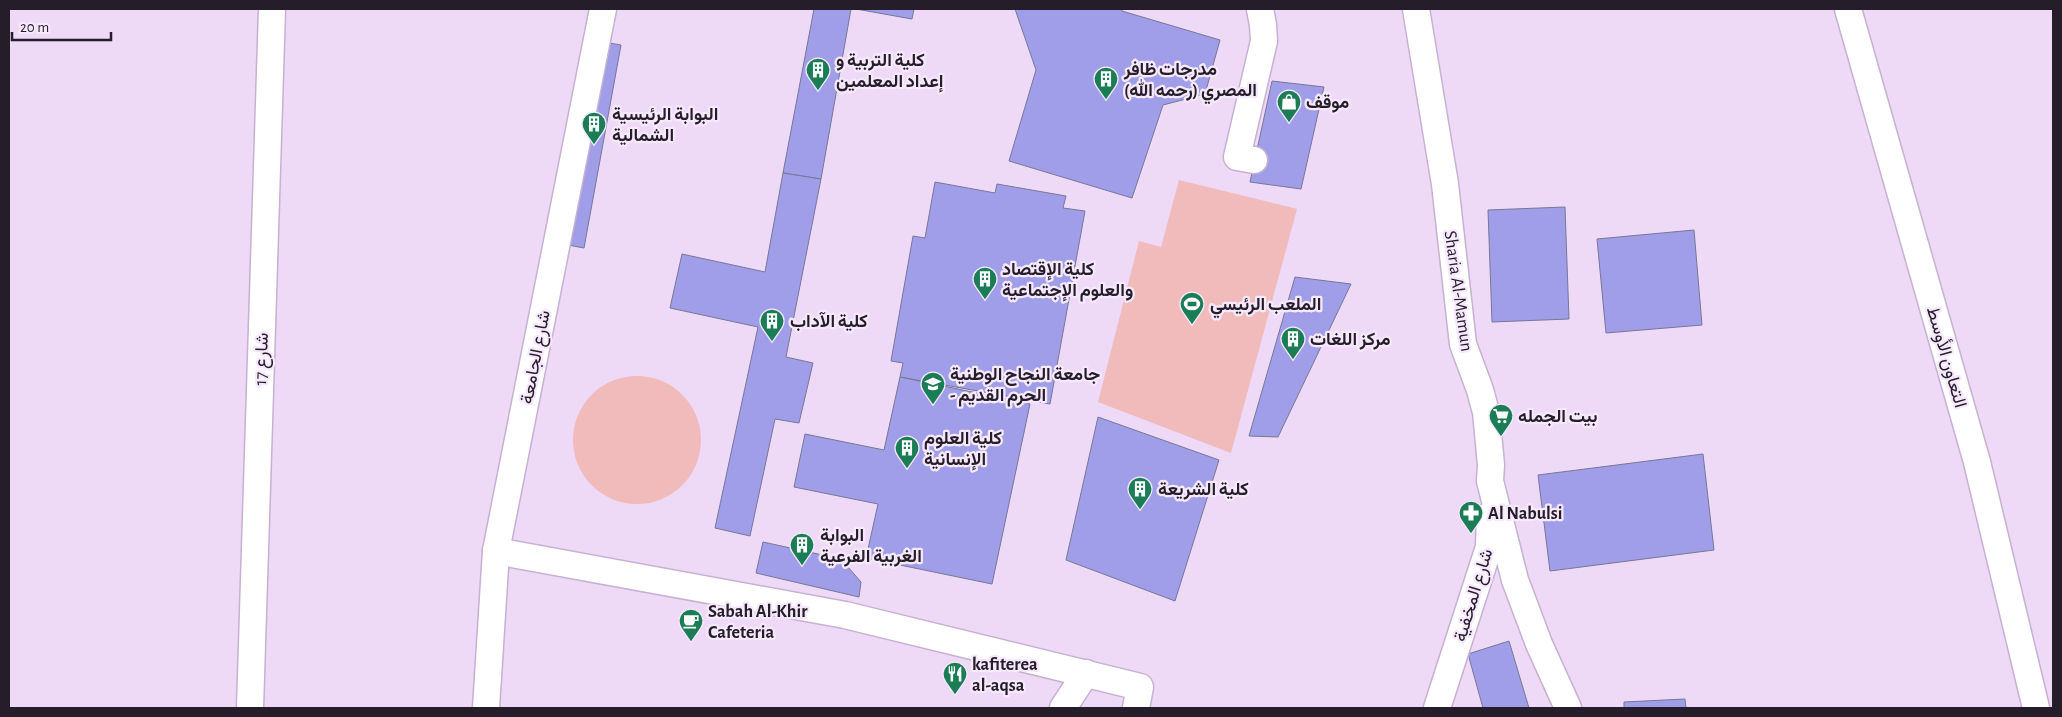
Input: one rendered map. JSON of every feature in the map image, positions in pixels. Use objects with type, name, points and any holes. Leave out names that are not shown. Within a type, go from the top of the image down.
[{"type":"street","name":"شارع 17","points":[[250,708],[272,9]]},
{"type":"street","name":"شارع الجامعة","points":[[486,708],[496,551],[603,9]]},
{"type":"street","points":[[1254,160],[1237,157],[1264,42],[1260,9]]},
{"type":"street","name":"Sharia Al-Mamun","points":[[1416,9],[1445,184],[1463,344],[1486,412],[1490,481],[1515,580],[1539,644],[1568,708]]},
{"type":"street","name":"التعاون الأوسط","points":[[1848,9],[1977,462],[2036,708]]},
{"type":"street","name":"شارع المخفية","points":[[1437,708],[1490,547],[1489,449]]},
{"type":"street","points":[[496,551],[845,615],[1140,686],[1136,708]]},
{"type":"street","points":[[1063,708],[1086,673]]},
{"type":"shaded area","name":"الملعب الرئيسي","points":[[1179,180],[1297,209],[1231,453],[1098,402],[1139,241],[1161,247]]},
{"type":"shaded area","points":[[637,376],[661,381],[682,395],[696,416],[701,440],[696,464],[682,485],[661,499],[637,504],[613,499],[592,485],[578,464],[573,440],[578,416],[592,395],[613,381]]},
{"type":"building","name":"كلية التربية و إعداد المعلمين","points":[[814,9],[851,9],[821,179],[783,173]]},
{"type":"building","name":"كلية التربية و إعداد المعلمين","points":[[856,9],[914,9],[912,19]]},
{"type":"building","name":"مدرجات ظافر المصري (رحمه الله)","points":[[1015,9],[1121,9],[1122,11],[1220,40],[1205,94],[1163,105],[1132,198],[1009,161],[1036,70]]},
{"type":"building","name":"البوابة الرئيسية الشمالية","points":[[603,42],[621,45],[584,248],[568,245]]},
{"type":"building","name":"موقف","points":[[1272,81],[1324,87],[1301,189],[1250,182]]},
{"type":"building","name":"كلية الآداب","points":[[783,173],[821,179],[786,357],[813,363],[799,423],[775,419],[750,536],[715,528],[758,327],[670,308],[682,254],[765,272]]},
{"type":"building","name":"كلية الإقتصاد والعلوم الإجتماعية","points":[[935,182],[995,193],[997,184],[1066,196],[1063,208],[1085,211],[1050,404],[900,377],[903,363],[891,361],[913,236],[925,238]]},
{"type":"building","points":[[1565,207],[1569,319],[1492,322],[1488,210]]},
{"type":"building","points":[[1694,230],[1702,325],[1606,333],[1597,239]]},
{"type":"building","name":"مركز اللغات","points":[[1295,277],[1351,284],[1278,437],[1249,436]]},
{"type":"building","name":"كلية العلوم الإنسانية","points":[[900,377],[1030,404],[992,584],[866,558],[878,504],[794,487],[805,434],[884,450]]},
{"type":"building","name":"كلية الشريعة","points":[[1098,417],[1219,460],[1175,601],[1066,560]]},
{"type":"building","points":[[1703,454],[1714,550],[1550,571],[1538,475]]},
{"type":"building","name":"البوابة الغربية الفرعية","points":[[763,542],[841,559],[861,582],[859,597],[756,573]]},
{"type":"building","points":[[1509,641],[1529,708],[1483,708],[1468,654]]},
{"type":"building","points":[[1685,699],[1686,708],[1624,708],[1624,702]]},
{"type":"place","name":"كلية التربية و إعداد المعلمين","points":[[818,91]]},
{"type":"place","name":"مدرجات ظافر المصري (رحمه الله)","points":[[1106,100]]},
{"type":"place","name":"موقف","points":[[1289,123]]},
{"type":"place","name":"البوابة الرئيسية الشمالية","points":[[594,145]]},
{"type":"place","name":"كلية الإقتصاد والعلوم الإجتماعية","points":[[985,300]]},
{"type":"place","name":"الملعب الرئيسي","points":[[1192,325]]},
{"type":"place","name":"كلية الآداب","points":[[772,342]]},
{"type":"place","name":"مركز اللغات","points":[[1293,360]]},
{"type":"place","name":"جامعة النجاح الوطنية - الحرم القديم","points":[[933,405]]},
{"type":"place","name":"بيت الجمله","points":[[1501,437]]},
{"type":"place","name":"كلية العلوم الإنسانية","points":[[907,469]]},
{"type":"place","name":"كلية الشريعة","points":[[1140,510]]},
{"type":"place","name":"Al Nabulsi","points":[[1471,534]]},
{"type":"place","name":"البوابة الغربية الفرعية","points":[[802,566]]},
{"type":"place","name":"Sabah Al-Khir Cafeteria","points":[[691,642]]},
{"type":"place","name":"kafiterea al-aqsa","points":[[955,695]]}]
